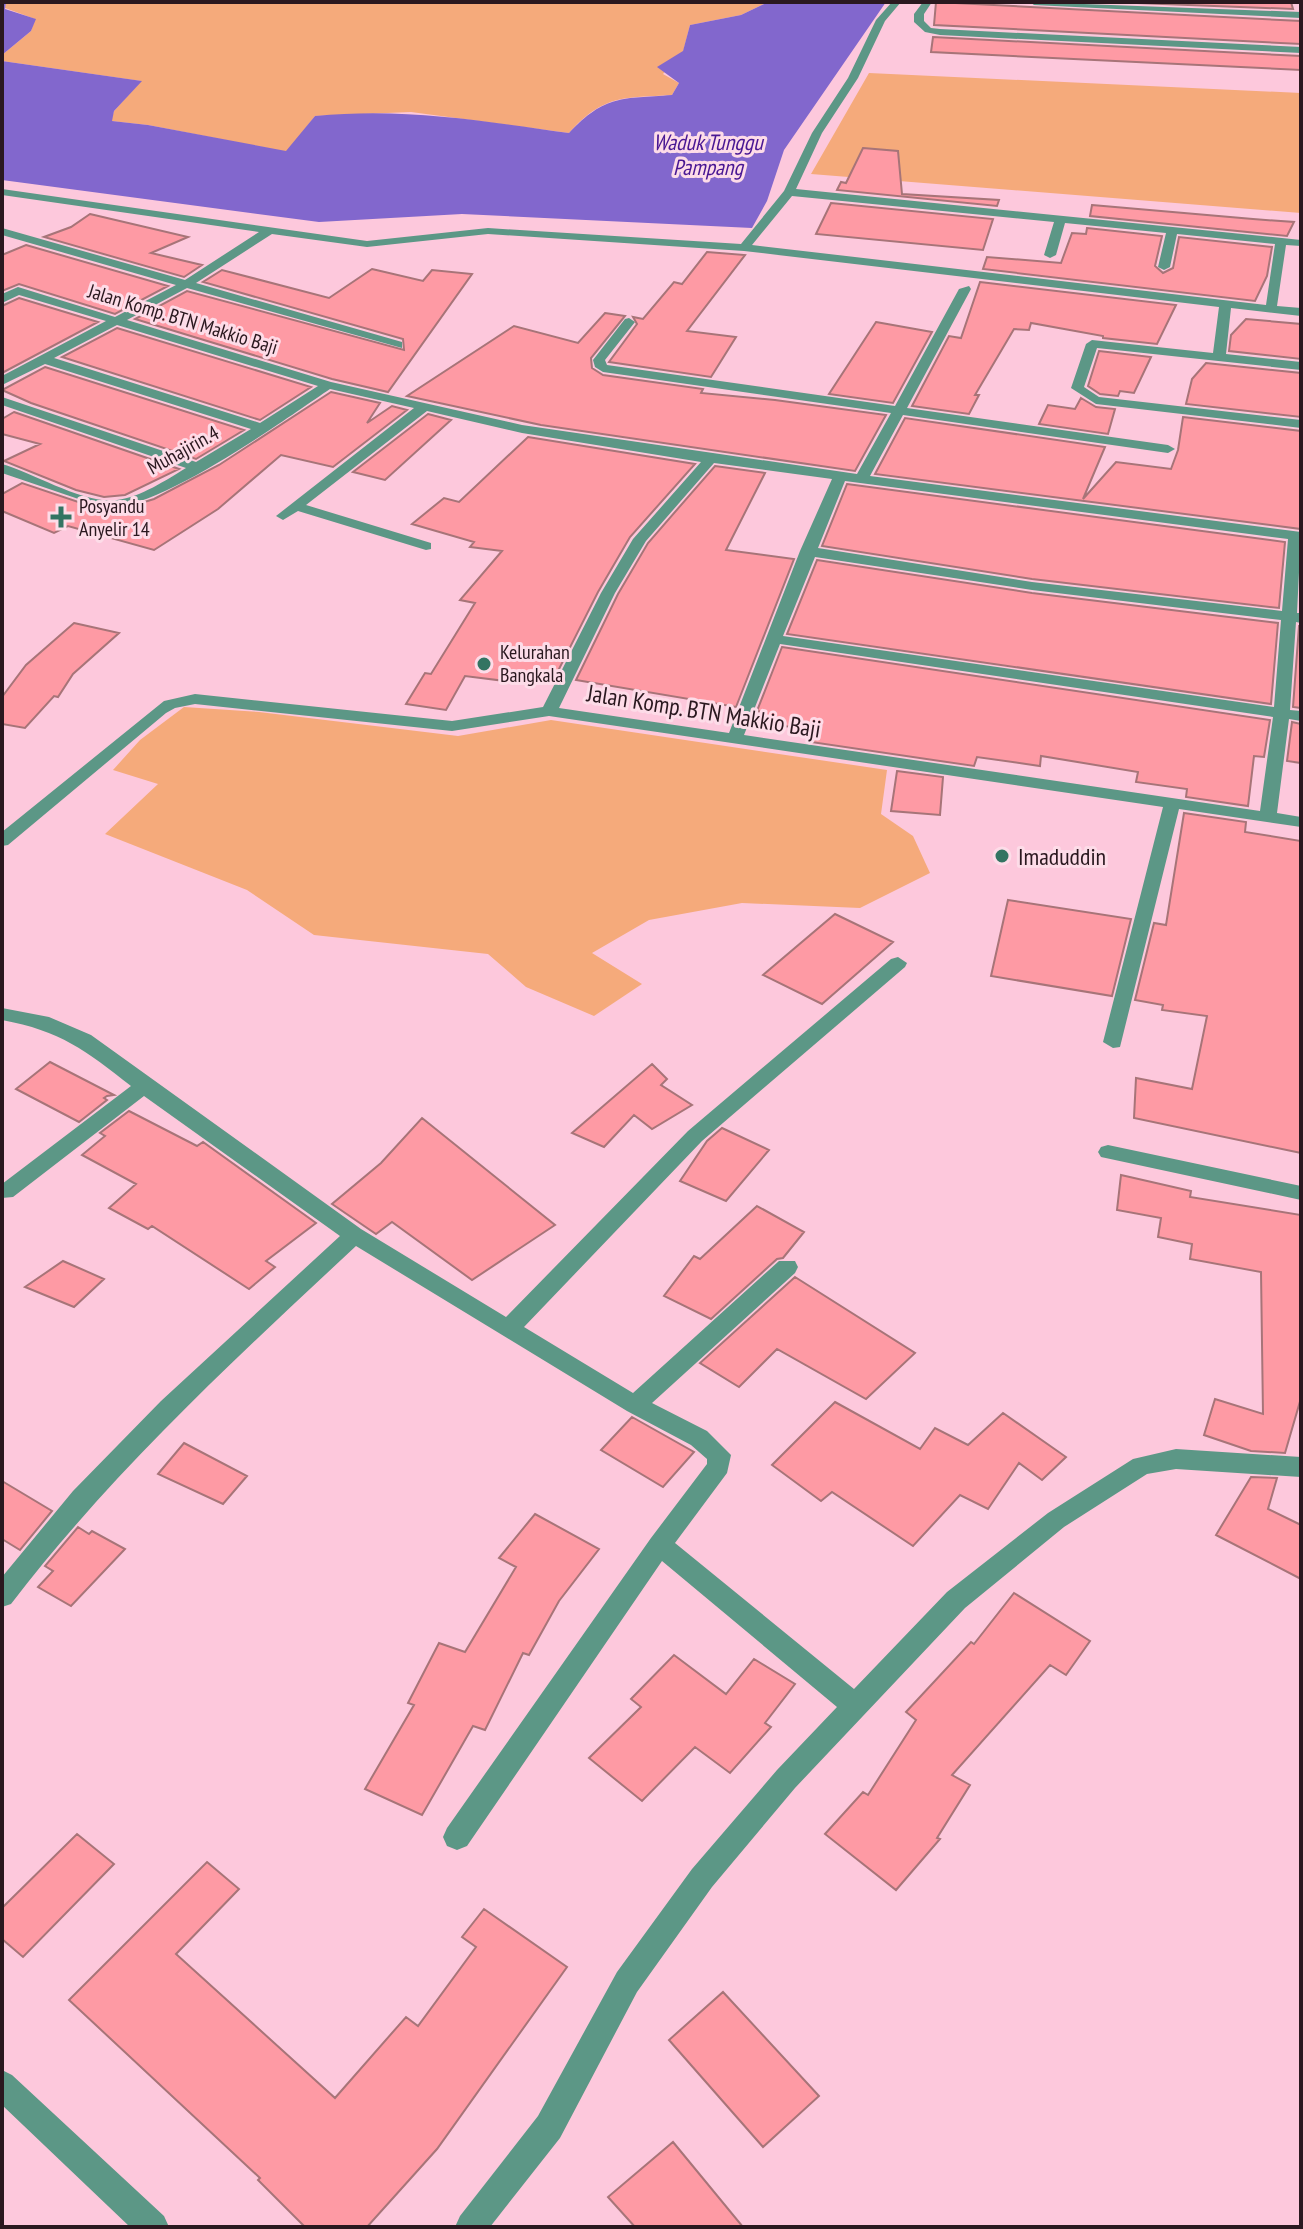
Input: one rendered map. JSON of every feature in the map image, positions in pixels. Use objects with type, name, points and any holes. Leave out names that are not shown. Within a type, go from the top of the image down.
[{"type":"street","points":[[744,248],[789,192],[817,133],[855,74],[881,20],[897,2]]},
{"type":"street","points":[[928,2],[919,14],[919,22],[928,30],[1301,50]]},
{"type":"street","points":[[1034,2],[1301,15]]},
{"type":"street","points":[[2,192],[367,244],[394,244],[458,232],[488,231],[744,248],[1301,312]]},
{"type":"street","points":[[789,192],[1301,243]]},
{"type":"street","points":[[1050,255],[1060,220]]},
{"type":"street","points":[[2,381],[188,283],[270,230]]},
{"type":"street","points":[[2,231],[398,345]]},
{"type":"street","points":[[1164,267],[1172,231]]},
{"type":"street","points":[[1271,309],[1281,242]]},
{"type":"street","name":"Jalan Komp. BTN Makkio Baji","points":[[2,286],[328,385],[422,409],[572,439],[1298,536]]},
{"type":"street","points":[[862,478],[965,289]]},
{"type":"street","points":[[2,299],[18,291]]},
{"type":"street","points":[[1219,357],[1225,304]]},
{"type":"street","points":[[629,322],[599,360],[603,368],[1168,449]]},
{"type":"street","points":[[1301,366],[1092,344],[1077,388],[1096,400],[1301,424]]},
{"type":"street","points":[[43,359],[261,428]]},
{"type":"street","name":"Muhajirin.4","points":[[2,468],[117,505],[130,502],[197,467],[328,385]]},
{"type":"street","points":[[2,401],[197,467]]},
{"type":"street","points":[[283,516],[422,409]]},
{"type":"street","points":[[549,711],[608,593],[640,539],[711,459]]},
{"type":"street","points":[[734,740],[807,551],[840,475]]},
{"type":"street","points":[[296,506],[426,546]]},
{"type":"street","points":[[1268,817],[1294,618],[1298,536]]},
{"type":"street","points":[[807,551],[1032,586],[1294,618]]},
{"type":"street","points":[[775,639],[1301,716]]},
{"type":"street","name":"Jalan Komp. BTN Makkio Baji","points":[[5,834],[160,710],[183,701],[212,699],[452,726],[549,711],[1301,822]]},
{"type":"street","points":[[1113,1042],[1172,805]]},
{"type":"street","points":[[509,1328],[696,1135],[780,1060],[848,1008],[898,963]]},
{"type":"street","points":[[2,1014],[65,1029],[354,1235],[635,1405],[699,1438],[719,1455],[719,1466],[660,1545],[457,1837]]},
{"type":"street","points":[[6,1192],[144,1086]]},
{"type":"street","points":[[1108,1152],[1301,1193]]},
{"type":"street","points":[[2,1596],[62,1520],[135,1440],[354,1235]]},
{"type":"street","points":[[635,1405],[787,1267]]},
{"type":"street","points":[[471,2227],[549,2127],[627,1982],[702,1878],[854,1705],[956,1600],[1056,1520],[1141,1466],[1176,1459],[1301,1467]]},
{"type":"street","points":[[660,1545],[854,1705]]},
{"type":"street","points":[[2,2085],[151,2226]]},
{"type":"shaded area","points":[[6,2],[768,2],[741,15],[690,25],[683,52],[663,74],[679,83],[672,95],[616,100],[593,111],[569,133],[411,112],[315,116],[287,152],[148,125],[111,121],[114,111],[141,81],[2,61],[2,55],[31,31],[35,19],[5,8]]},
{"type":"shaded area","points":[[869,73],[1301,93],[1301,213],[811,174]]},
{"type":"shaded area","points":[[184,707],[259,712],[458,736],[551,720],[887,770],[881,814],[913,836],[930,873],[860,908],[742,903],[649,920],[592,953],[642,984],[594,1016],[526,987],[488,954],[314,935],[247,890],[105,834],[158,784],[113,770],[140,740]]},
{"type":"water","points":[[2,2],[6,2],[5,9],[36,19],[31,31],[2,55]]},
{"type":"water","name":"Waduk Tunggu Pampang","points":[[768,2],[886,2],[784,150],[767,201],[752,228],[462,214],[319,222],[2,180],[2,61],[142,81],[114,111],[112,121],[286,151],[315,116],[412,114],[569,133],[605,105],[627,98],[672,95],[679,83],[657,67],[683,51],[690,25],[741,15]]},
{"type":"building","points":[[936,2],[1301,21],[1301,44],[934,25]]},
{"type":"building","points":[[1111,2],[1291,2],[1293,9]]},
{"type":"building","points":[[933,37],[1301,56],[1301,70],[931,52]]},
{"type":"building","points":[[863,148],[898,151],[902,194],[999,200],[997,206],[837,190],[841,182],[846,183]]},
{"type":"building","points":[[831,203],[993,219],[983,250],[816,234]]},
{"type":"building","points":[[1092,205],[1294,222],[1287,236],[1090,216]]},
{"type":"building","points":[[90,214],[188,237],[151,253],[202,265],[184,277],[44,237],[71,227]]},
{"type":"building","points":[[1087,228],[1162,236],[1155,266],[1163,273],[1173,268],[1179,237],[1272,247],[1267,276],[1255,301],[983,269],[987,257],[1061,263],[1072,233],[1086,234]]},
{"type":"building","points":[[26,245],[168,286],[115,314],[19,284],[2,291],[2,255]]},
{"type":"building","points":[[707,252],[745,255],[687,331],[736,337],[711,377],[609,362],[637,324],[633,317],[643,319],[674,282],[682,284]]},
{"type":"building","points":[[372,269],[423,281],[432,270],[472,274],[388,392],[332,379],[135,319],[187,291],[404,350],[403,339],[203,282],[222,270],[329,298]]},
{"type":"building","points":[[980,282],[1176,305],[1157,344],[1103,338],[1031,323],[1029,330],[1014,329],[975,395],[979,395],[969,414],[912,406],[949,336],[961,338]]},
{"type":"building","points":[[19,298],[98,322],[2,373],[2,306]]},
{"type":"building","points":[[605,313],[625,316],[591,358],[592,368],[603,375],[703,389],[701,393],[886,415],[855,471],[541,425],[407,396],[514,326],[578,343]]},
{"type":"building","points":[[1246,319],[1301,324],[1301,359],[1229,351],[1231,335]]},
{"type":"building","points":[[876,322],[932,332],[893,403],[829,394]]},
{"type":"building","points":[[117,328],[311,387],[260,420],[62,357]]},
{"type":"building","points":[[1099,351],[1151,357],[1134,393],[1120,391],[1118,396],[1100,394],[1088,386]]},
{"type":"building","points":[[1206,363],[1301,373],[1301,417],[1186,404],[1192,379]]},
{"type":"building","points":[[45,367],[244,430],[196,459],[31,403],[2,390]]},
{"type":"building","points":[[331,392],[380,403],[367,423],[392,406],[407,410],[333,467],[281,455],[218,509],[154,550],[68,526],[54,533],[2,511],[2,494],[22,483],[102,510],[125,508],[154,499],[219,465]]},
{"type":"building","points":[[1081,398],[1096,407],[1115,409],[1108,434],[1039,424],[1048,405],[1075,409]]},
{"type":"building","points":[[14,412],[179,469],[125,495],[104,497],[76,490],[4,461],[40,444],[2,434],[2,419]]},
{"type":"building","points":[[428,414],[451,420],[385,480],[353,472]]},
{"type":"building","points":[[1183,417],[1301,431],[1301,529],[875,474],[905,418],[1105,447],[1083,499],[1116,462],[1171,469],[1178,450]]},
{"type":"building","points":[[528,437],[695,464],[630,537],[555,677],[526,672],[521,683],[465,676],[446,710],[406,704],[425,673],[431,674],[475,603],[460,600],[502,551],[470,547],[474,542],[412,524],[444,498],[459,502]]},
{"type":"building","points":[[715,466],[765,473],[726,550],[794,559],[736,707],[576,680],[618,594],[648,543]]},
{"type":"building","points":[[847,484],[1285,542],[1279,608],[1032,579],[822,546]]},
{"type":"building","points":[[817,560],[1032,593],[1278,623],[1271,704],[787,634]]},
{"type":"building","points":[[74,623],[119,633],[73,674],[58,697],[54,696],[25,728],[2,724],[2,697],[26,665]]},
{"type":"building","points":[[1301,626],[1301,708],[1293,707]]},
{"type":"building","points":[[782,647],[1270,720],[1264,757],[1254,756],[1248,806],[1186,797],[1187,789],[1136,782],[1138,772],[1041,756],[1040,766],[977,757],[974,766],[811,742],[815,731],[760,722],[764,712],[757,711]]},
{"type":"building","points":[[1292,722],[1301,724],[1301,763],[1287,761]]},
{"type":"building","points":[[897,771],[943,777],[940,815],[891,811]]},
{"type":"building","points":[[1184,813],[1246,822],[1245,832],[1301,841],[1301,1153],[1134,1118],[1136,1078],[1192,1089],[1207,1016],[1162,1010],[1163,1005],[1135,1000],[1154,923],[1166,925]]},
{"type":"building","points":[[1008,900],[1131,919],[1112,996],[991,976]]},
{"type":"building","points":[[835,914],[893,942],[822,1004],[763,975]]},
{"type":"building","points":[[50,1062],[114,1095],[104,1098],[107,1100],[79,1122],[16,1089]]},
{"type":"building","points":[[652,1064],[667,1079],[661,1085],[692,1105],[652,1129],[634,1115],[604,1147],[572,1133]]},
{"type":"building","points":[[129,1111],[197,1146],[203,1142],[316,1223],[266,1261],[275,1267],[249,1289],[152,1226],[148,1229],[109,1208],[136,1184],[82,1155],[105,1136],[100,1133]]},
{"type":"building","points":[[422,1118],[555,1225],[472,1280],[392,1222],[376,1234],[332,1204],[381,1163]]},
{"type":"building","points":[[722,1128],[769,1150],[726,1201],[680,1181],[707,1141]]},
{"type":"building","points":[[1121,1175],[1191,1191],[1190,1197],[1301,1215],[1301,1398],[1285,1453],[1251,1451],[1204,1435],[1215,1399],[1263,1414],[1261,1272],[1190,1259],[1192,1244],[1158,1237],[1161,1218],[1117,1210]]},
{"type":"building","points":[[757,1206],[804,1232],[783,1258],[777,1259],[711,1319],[664,1296],[694,1256],[700,1259]]},
{"type":"building","points":[[63,1261],[104,1279],[74,1307],[25,1287]]},
{"type":"building","points":[[795,1277],[915,1353],[866,1399],[777,1349],[739,1387],[700,1363]]},
{"type":"building","points":[[835,1402],[920,1449],[935,1428],[968,1445],[1003,1413],[1066,1457],[1042,1480],[1019,1463],[988,1509],[960,1495],[913,1546],[832,1492],[821,1501],[772,1465]]},
{"type":"building","points":[[632,1417],[694,1452],[663,1487],[601,1450]]},
{"type":"building","points":[[184,1443],[247,1476],[223,1504],[158,1474]]},
{"type":"building","points":[[1251,1477],[1277,1478],[1268,1509],[1301,1525],[1301,1579],[1216,1535]]},
{"type":"building","points":[[2,1481],[52,1511],[20,1550],[2,1539]]},
{"type":"building","points":[[535,1514],[599,1549],[559,1601],[529,1655],[523,1653],[485,1730],[473,1726],[422,1815],[365,1789],[414,1705],[408,1703],[439,1643],[465,1652],[516,1567],[499,1558]]},
{"type":"building","points":[[78,1527],[125,1549],[71,1606],[38,1587],[53,1571],[45,1566]]},
{"type":"building","points":[[1014,1593],[1090,1641],[1066,1675],[1050,1665],[952,1775],[970,1785],[937,1838],[940,1839],[896,1890],[825,1834],[863,1792],[868,1795],[916,1720],[906,1712],[971,1642],[974,1644]]},
{"type":"building","points":[[674,1655],[726,1694],[754,1659],[795,1684],[765,1723],[771,1727],[730,1773],[695,1747],[642,1801],[589,1758],[641,1707],[631,1699]]},
{"type":"building","points":[[77,1834],[114,1864],[23,1957],[2,1939],[2,1908]]},
{"type":"building","points":[[207,1862],[239,1889],[176,1954],[335,2098],[406,2017],[418,2026],[476,1947],[462,1937],[484,1909],[567,1967],[437,2149],[367,2227],[305,2227],[258,2180],[260,2178],[69,2000]]},
{"type":"building","points":[[723,1992],[819,2096],[763,2147],[669,2040]]},
{"type":"building","points":[[673,2142],[743,2227],[635,2227],[608,2197]]},
{"type":"place","name":"Posyandu Anyelir 14","points":[[61,517]]},
{"type":"place","name":"Kelurahan Bangkala","points":[[484,664]]},
{"type":"place","name":"Imaduddin","points":[[1002,856]]}]
